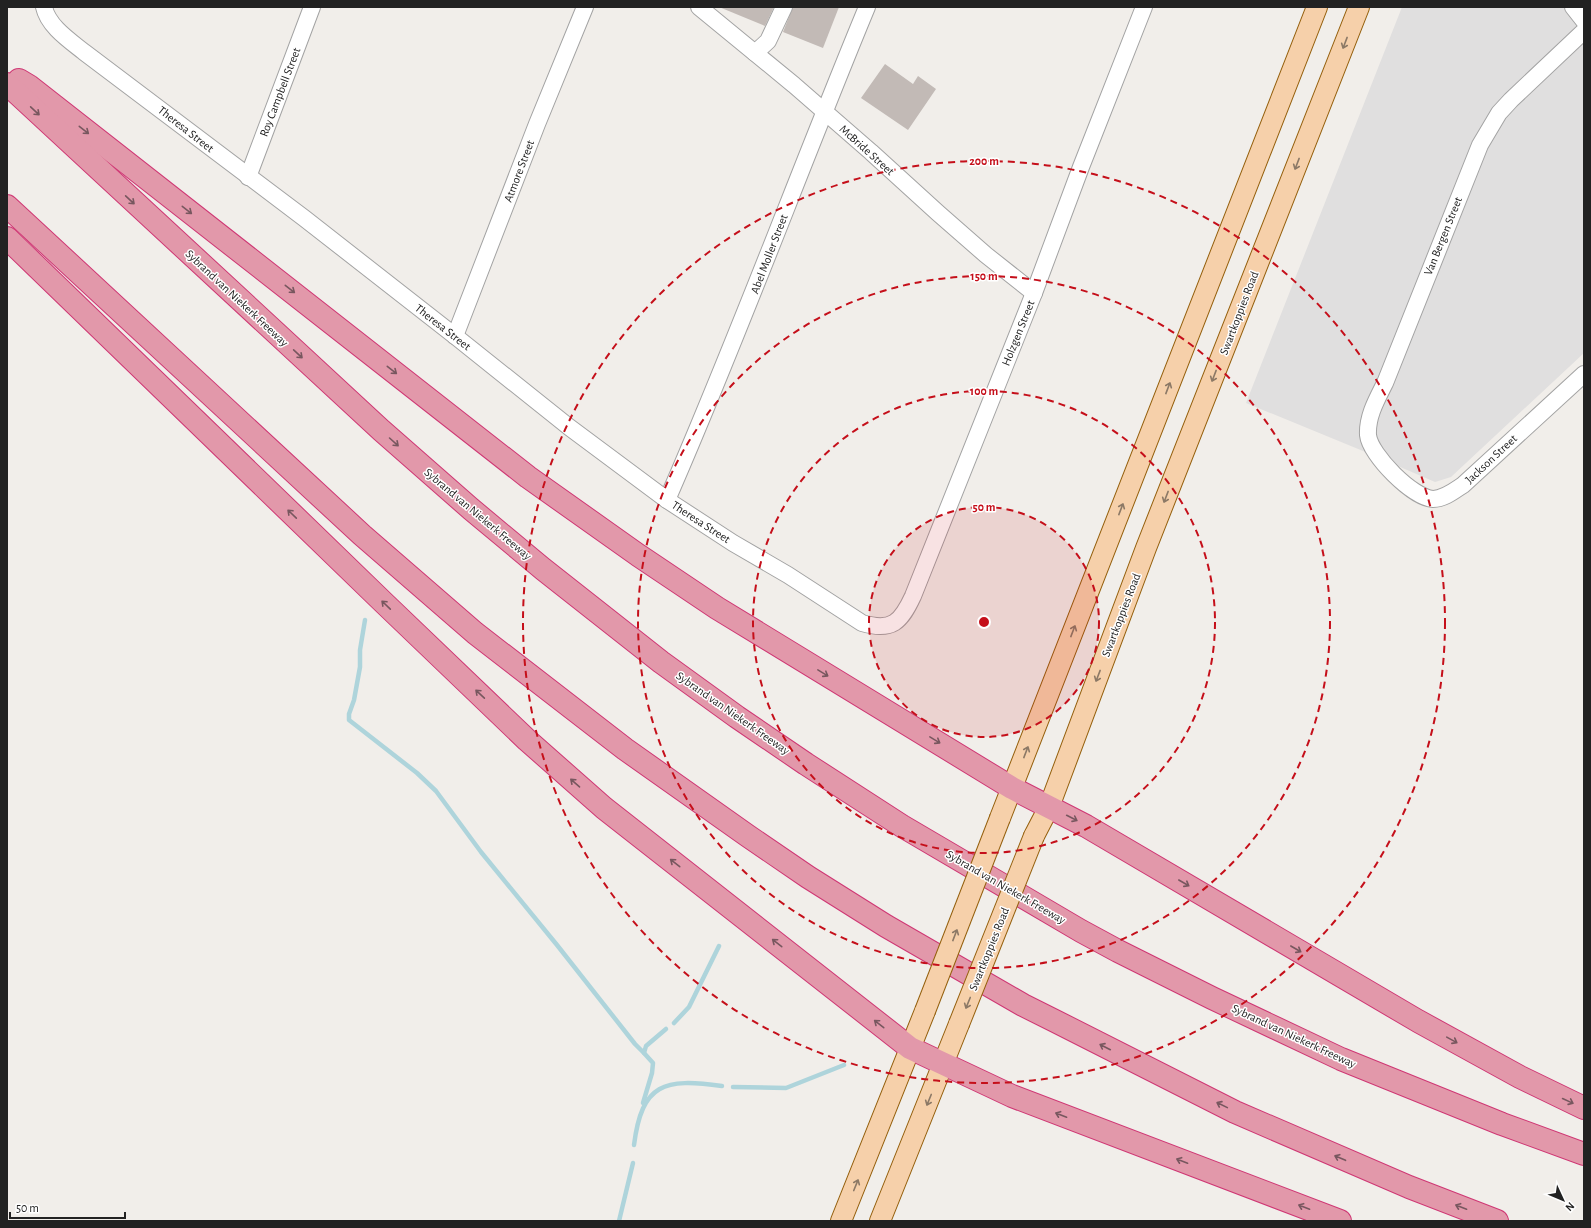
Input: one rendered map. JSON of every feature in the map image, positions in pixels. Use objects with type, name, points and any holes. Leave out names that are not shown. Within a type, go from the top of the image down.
[{"type":"highway","points":[[7,76],[29,86],[528,477],[717,608],[1012,788],[1104,836],[1418,1021],[1520,1077],[1584,1108]]},
{"type":"highway","name":"Sybrand van Niekerk Freeway","points":[[7,84],[380,430],[470,509],[661,662],[799,759],[902,826],[1081,931],[1118,951],[1212,998],[1341,1058],[1502,1124],[1584,1154]]},
{"type":"highway","points":[[7,206],[362,535],[470,629],[619,744],[808,877],[886,926],[1055,1022],[1242,1115],[1409,1187],[1497,1221]]},
{"type":"highway","points":[[7,238],[377,596],[559,768],[604,808],[910,1048],[1012,1096],[1340,1221]]},
{"type":"main road","points":[[842,1221],[1317,7]]},
{"type":"main road","name":"Swartkoppies Road","points":[[880,1221],[1034,836],[1049,807],[1146,548],[1359,7]]},
{"type":"street","name":"Theresa Street","points":[[44,7],[46,17],[84,52],[304,218],[569,427],[667,500],[862,623]]},
{"type":"street","name":"Roy Campbell Street","points":[[248,177],[312,7]]},
{"type":"street","name":"Atmore Street","points":[[455,336],[537,124],[585,7]]},
{"type":"street","name":"McBride Street","points":[[698,7],[755,53],[871,152],[980,250],[1034,293]]},
{"type":"street","points":[[755,53],[768,41],[784,7]]},
{"type":"street","name":"Abel Moller Street","points":[[667,500],[746,314],[866,7]]},
{"type":"street","name":"Holzgen Street","points":[[862,623],[875,627],[886,626],[899,620],[904,614],[1034,293],[1081,167],[1144,7]]},
{"type":"street","points":[[1573,7],[1584,21]]},
{"type":"street","name":"Van Bergen Street","points":[[1389,470],[1376,454],[1370,441],[1368,431],[1371,412],[1385,383],[1480,145],[1499,113],[1584,31]]},
{"type":"street","name":"Jackson Street","points":[[1389,470],[1424,498],[1434,499],[1453,492],[1463,485],[1584,374]]},
{"type":"shaded area","points":[[1402,7],[1584,7],[1584,353],[1451,477],[1435,482],[1246,403]]},
{"type":"building","points":[[719,7],[774,7],[765,26]]},
{"type":"building","points":[[793,7],[839,7],[823,48],[783,32]]},
{"type":"building","points":[[885,64],[913,84],[918,76],[936,89],[908,130],[861,98]]},
{"type":"waterway","points":[[365,620],[360,650],[360,667],[354,700],[349,714],[349,720],[417,773],[436,791],[481,852],[635,1044],[644,1053]]},
{"type":"waterway","points":[[674,1023],[689,1007],[719,946]]},
{"type":"waterway","points":[[643,1103],[652,1073],[653,1063],[644,1053],[646,1046],[666,1029]]},
{"type":"waterway","points":[[733,1087],[786,1088],[844,1065]]},
{"type":"waterway","points":[[634,1145],[643,1108],[650,1097],[659,1089],[685,1083],[722,1086]]},
{"type":"waterway","points":[[619,1221],[633,1163]]}]
